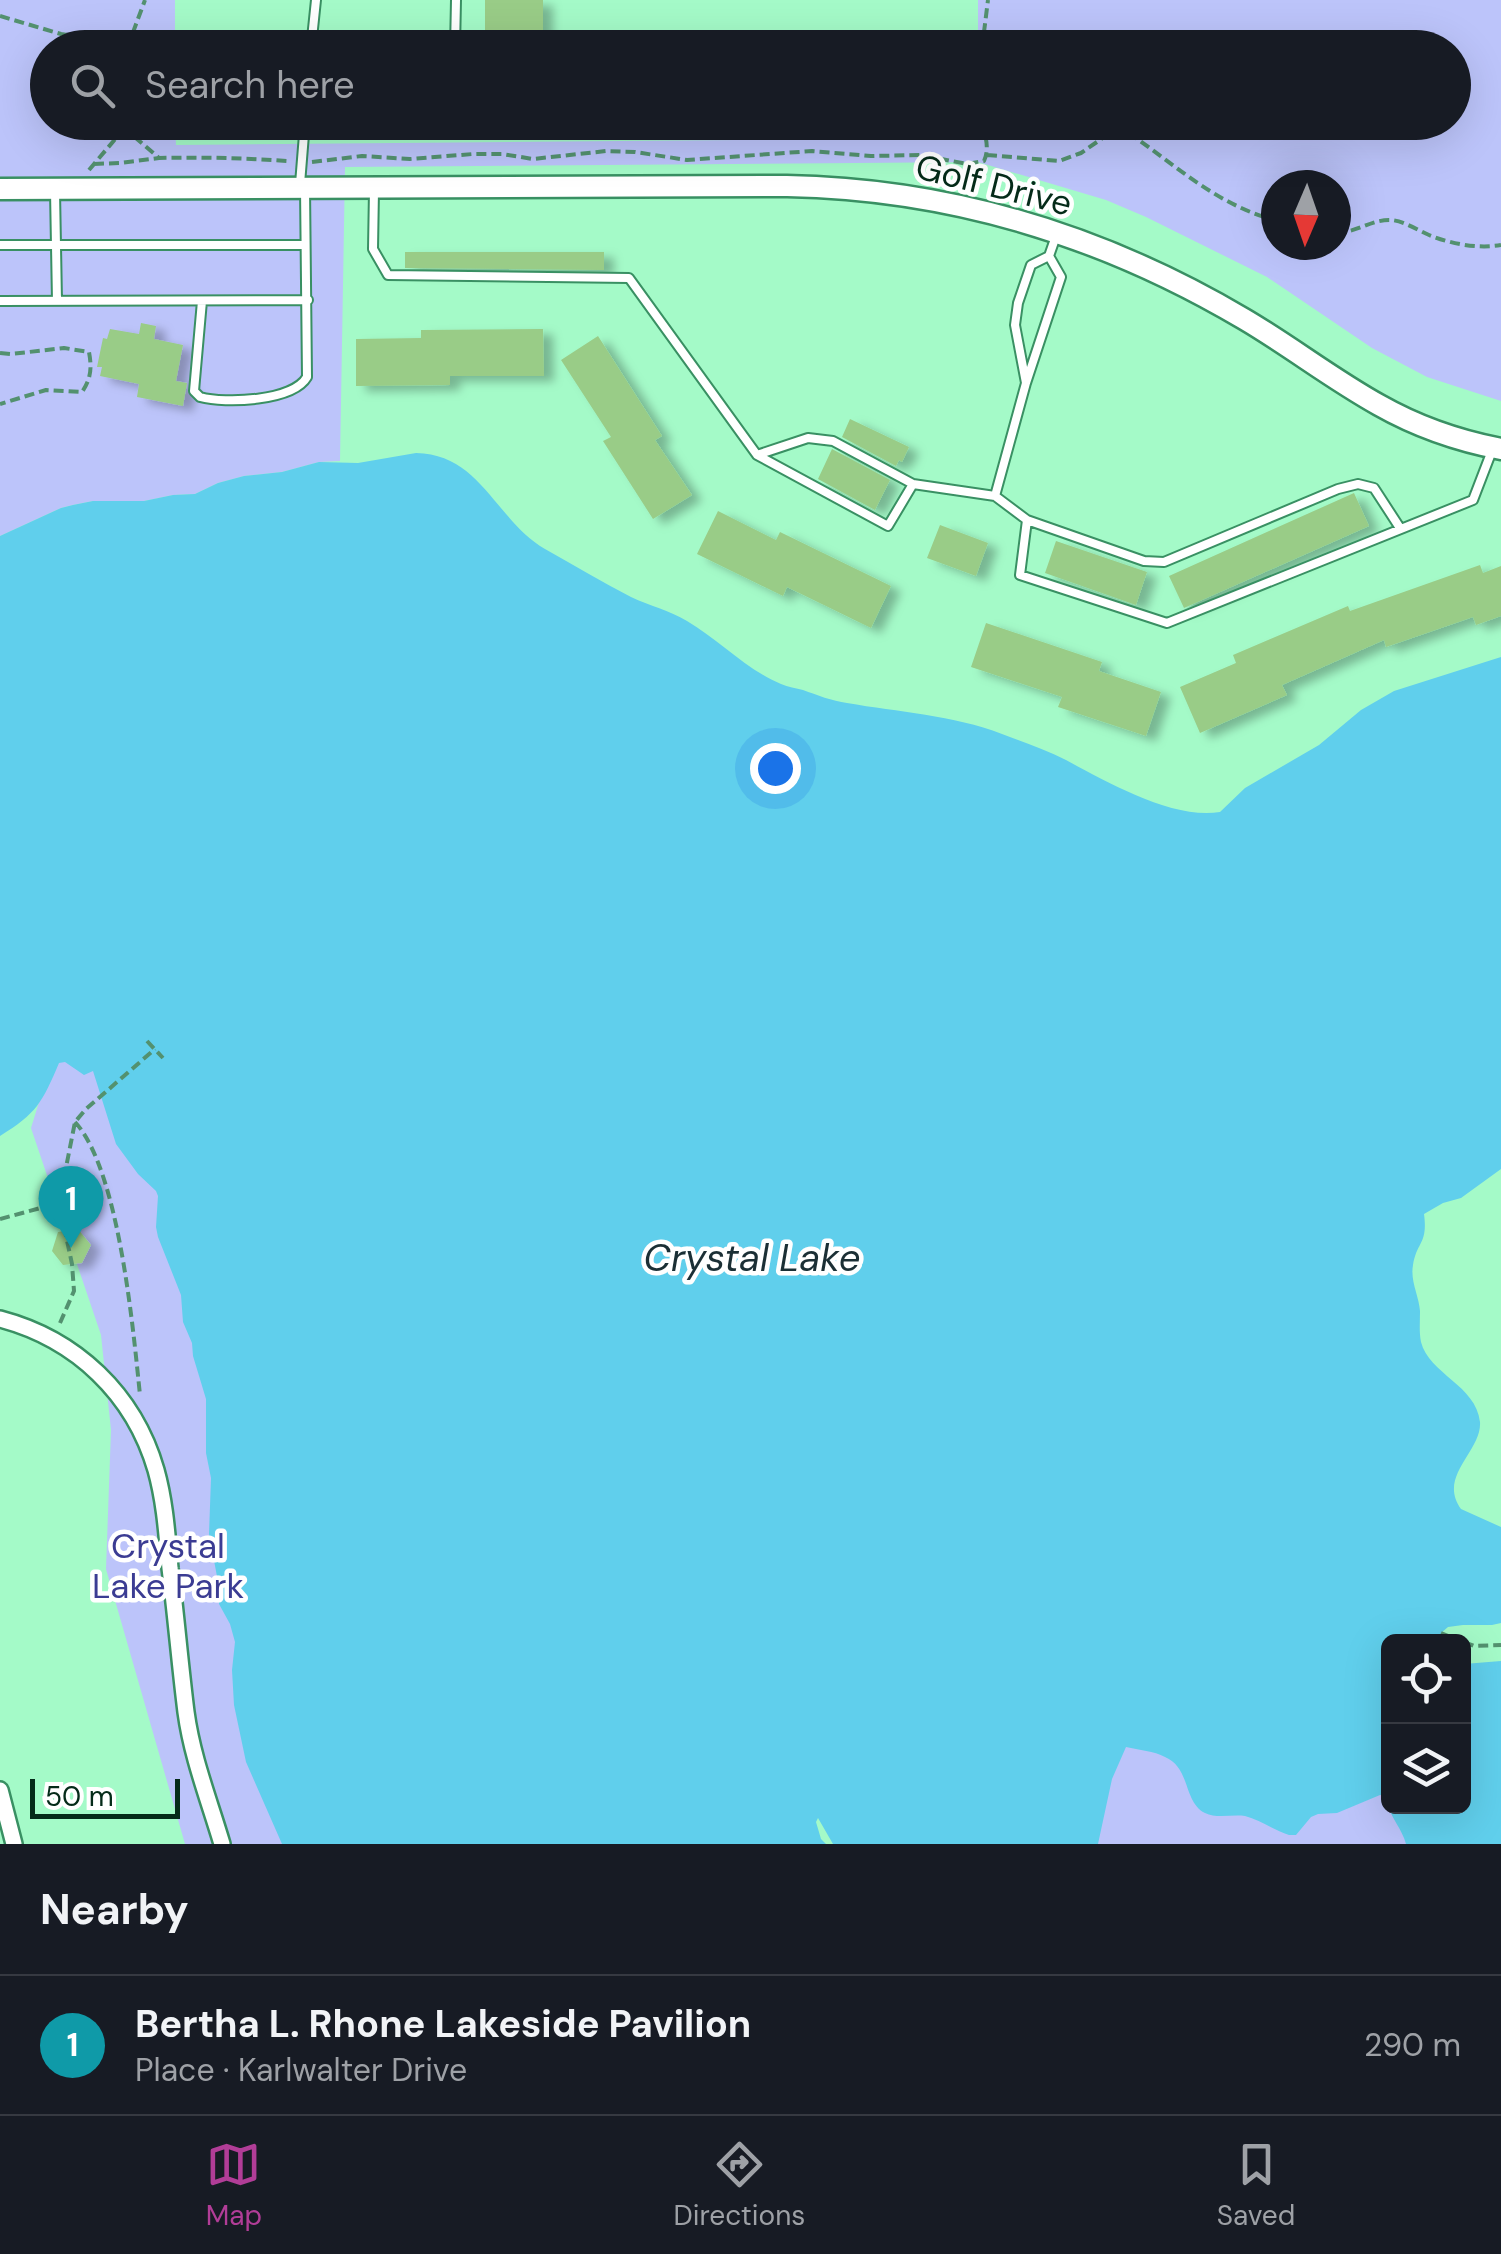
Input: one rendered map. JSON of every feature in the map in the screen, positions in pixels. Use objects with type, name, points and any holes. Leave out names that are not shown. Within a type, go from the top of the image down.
[{"type":"street","name":"Golf Drive","points":[[0,189],[837,188],[939,200],[1058,232],[1135,262],[1245,320],[1394,413],[1497,448]]},
{"type":"street","points":[[0,1319],[53,1338],[92,1367],[120,1396],[141,1430],[156,1469],[164,1510],[188,1728],[222,1844]]},
{"type":"street","points":[[0,1790],[14,1844]]},
{"type":"lane","points":[[313,30],[316,0]]},
{"type":"lane","points":[[455,30],[456,0]]},
{"type":"lane","points":[[202,301],[194,391],[200,398],[251,399],[302,386],[307,376],[308,300],[302,188],[304,140]]},
{"type":"lane","points":[[374,188],[373,249],[388,275],[628,278],[756,455],[888,526],[912,484]]},
{"type":"lane","points":[[57,301],[56,245],[64,189]]},
{"type":"lane","points":[[1026,384],[1015,325],[1018,303],[1031,265],[1049,256],[1058,232]]},
{"type":"lane","points":[[0,245],[304,244]]},
{"type":"lane","points":[[996,496],[1026,384],[1061,277],[1049,256]]},
{"type":"lane","points":[[0,302],[308,300]]},
{"type":"lane","points":[[756,455],[808,438],[832,442],[912,484],[996,496],[1027,520],[1144,561],[1164,562],[1338,488],[1358,484],[1374,488],[1400,528]]},
{"type":"lane","points":[[1027,520],[1020,575],[1166,624],[1473,500],[1497,448]]},
{"type":"path","points":[[134,30],[145,0]]},
{"type":"path","points":[[984,30],[988,0]]},
{"type":"path","points":[[0,16],[47,30]]},
{"type":"path","points":[[64,189],[94,164],[112,140]]},
{"type":"path","points":[[140,140],[159,158]]},
{"type":"path","points":[[315,162],[362,156],[410,159],[502,154],[533,159],[606,151],[687,160],[812,151],[921,155],[967,164],[984,161],[986,140]]},
{"type":"path","points":[[987,155],[1059,161],[1081,153],[1099,140]]},
{"type":"path","points":[[1140,140],[1197,182],[1261,217]]},
{"type":"path","points":[[94,164],[211,156],[290,162]]},
{"type":"path","points":[[1351,231],[1393,220],[1467,246],[1501,245]]},
{"type":"path","points":[[0,353],[64,348],[89,352],[91,366],[82,392],[46,390],[0,404]]},
{"type":"path","points":[[148,1040],[163,1058]]},
{"type":"path","points":[[53,1338],[74,1291],[59,1202],[75,1122],[156,1050]]},
{"type":"path","points":[[75,1122],[88,1136],[107,1188],[131,1309],[140,1395]]},
{"type":"path","points":[[0,1219],[59,1202]]},
{"type":"path","points":[[1471,1645],[1501,1644]]},
{"type":"green space","points":[[0,0],[175,0],[175,30],[30,30],[30,140],[176,140],[176,145],[1471,140],[1471,30],[978,30],[978,0],[1501,0],[1501,401],[1427,377],[1372,348],[1267,277],[1146,217],[1106,200],[978,162],[345,167],[340,461],[244,476],[195,494],[73,505],[0,536]]},
{"type":"green space","name":"Crystal Lake Park","points":[[58,1041],[102,1059],[173,1214],[326,1844],[185,1844],[106,1569],[111,1430],[101,1335],[31,1128]]},
{"type":"green space","points":[[1098,1706],[1381,1791],[1381,1814],[1471,1813],[1501,1844],[966,1844]]},
{"type":"water","name":"Crystal Lake","points":[[416,453],[457,464],[528,537],[545,549],[631,597],[687,621],[756,671],[781,684],[841,702],[983,728],[1051,753],[1141,797],[1182,810],[1220,812],[1245,788],[1319,745],[1361,710],[1394,691],[1501,657],[1501,1169],[1461,1198],[1424,1214],[1425,1231],[1412,1271],[1420,1311],[1420,1338],[1426,1353],[1477,1409],[1479,1433],[1457,1475],[1455,1497],[1461,1509],[1501,1527],[1501,1623],[1448,1627],[1441,1634],[1381,1634],[1381,1795],[1337,1813],[1311,1817],[1296,1835],[1289,1835],[1245,1816],[1205,1813],[1193,1801],[1173,1762],[1156,1753],[1126,1747],[1112,1779],[1098,1844],[833,1844],[818,1818],[821,1839],[826,1844],[282,1844],[246,1762],[234,1705],[235,1642],[219,1604],[209,1534],[211,1478],[206,1453],[206,1399],[183,1322],[181,1295],[158,1237],[158,1196],[116,1144],[93,1071],[84,1075],[65,1062],[59,1063],[37,1106],[0,1136],[0,536],[61,508],[93,501],[144,501],[195,494],[244,476],[282,472],[319,462],[358,463]]},
{"type":"water","points":[[1501,1661],[1501,1844],[1406,1844],[1392,1814],[1471,1814],[1471,1663]]},
{"type":"building","points":[[485,0],[543,0],[543,30],[485,30]]},
{"type":"building","points":[[405,252],[604,252],[604,270],[405,268]]},
{"type":"building","points":[[141,323],[156,326],[154,339],[183,345],[176,381],[187,383],[183,406],[137,397],[139,384],[100,376],[102,367],[97,367],[103,338],[107,339],[110,329],[139,334]]},
{"type":"building","points":[[543,329],[544,376],[450,376],[450,385],[356,386],[356,339],[421,338],[421,330]]},
{"type":"building","points":[[598,336],[662,436],[655,440],[692,495],[653,519],[603,441],[611,437],[561,360]]},
{"type":"building","points":[[850,419],[909,447],[902,462],[899,460],[896,466],[842,437]]},
{"type":"building","points":[[832,449],[890,480],[875,510],[818,479]]},
{"type":"building","points":[[1354,493],[1369,526],[1184,608],[1169,576]]},
{"type":"building","points":[[718,511],[776,540],[780,532],[891,586],[871,628],[787,587],[783,596],[697,554]]},
{"type":"building","points":[[940,525],[988,543],[976,576],[927,558]]},
{"type":"building","points":[[1056,541],[1147,572],[1136,605],[1045,573]]},
{"type":"building","points":[[1480,565],[1483,573],[1501,566],[1501,616],[1476,625],[1473,617],[1386,647],[1384,640],[1282,685],[1287,695],[1200,733],[1180,687],[1236,663],[1233,655],[1348,606],[1350,611]]},
{"type":"building","points":[[986,623],[1102,662],[1099,671],[1161,692],[1146,736],[1058,707],[1062,697],[971,667]]},
{"type":"building","points":[[78,1229],[91,1245],[82,1263],[63,1265],[52,1251],[58,1232]]},
{"type":"place","name":"Bertha L. Rhone Lakeside Pavilion","points":[[71,1248]]}]
